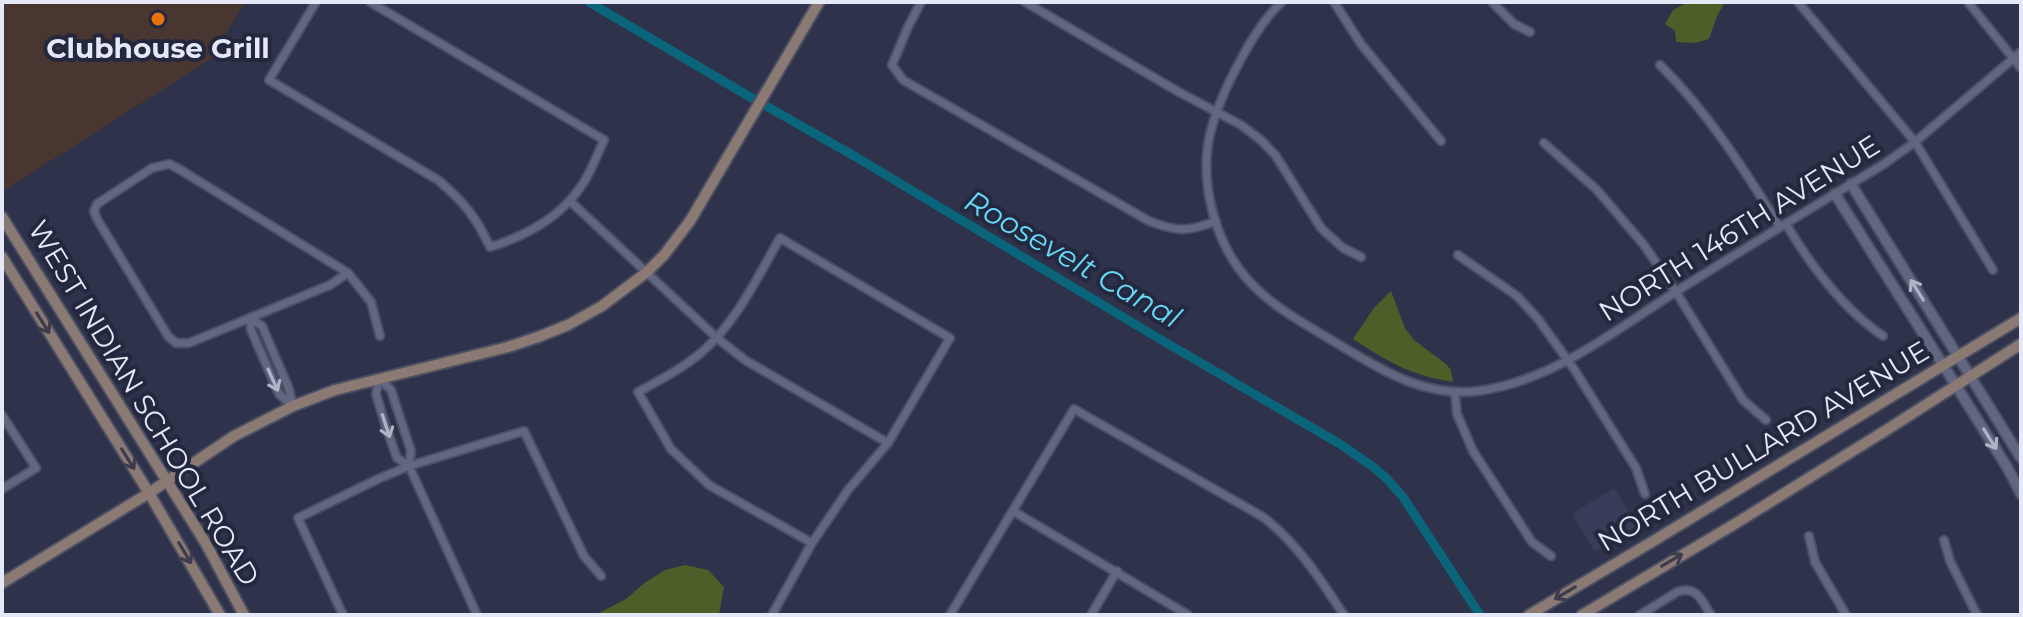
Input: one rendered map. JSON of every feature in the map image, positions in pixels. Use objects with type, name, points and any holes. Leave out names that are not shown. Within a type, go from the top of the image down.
[{"type":"main road","points":[[2,583],[149,493],[234,436],[293,406],[335,390],[508,347],[553,331],[602,306],[647,272],[690,221],[819,2]]},
{"type":"main road","name":"WEST INDIAN SCHOOL ROAD","points":[[2,217],[167,480],[244,615]]},
{"type":"main road","name":"WEST INDIAN SCHOOL ROAD","points":[[2,257],[149,493],[220,615]]},
{"type":"main road","name":"NORTH BULLARD AVENUE","points":[[1529,615],[2021,318]]},
{"type":"main road","name":"NORTH BULLARD AVENUE","points":[[1582,615],[1738,522],[2021,344]]},
{"type":"street","points":[[316,2],[269,80],[438,180],[461,200],[479,223],[490,247],[518,239],[570,201],[583,184],[604,140],[370,2]]},
{"type":"street","points":[[921,2],[892,65],[903,80],[1149,221],[1172,230],[1188,230],[1216,221]]},
{"type":"street","points":[[1025,2],[1241,125],[1261,140],[1276,156],[1321,228],[1343,248],[1361,257]]},
{"type":"street","points":[[1268,2],[1279,5],[1252,38],[1236,68],[1216,112],[1210,136],[1207,177],[1216,221],[1228,254],[1249,282],[1270,301],[1396,378],[1455,393],[1457,414],[1473,451],[1532,542],[1551,556]]},
{"type":"street","points":[[1334,2],[1361,44],[1441,141]]},
{"type":"street","points":[[1492,2],[1514,24],[1530,32]]},
{"type":"street","points":[[1798,2],[1915,142],[1993,270]]},
{"type":"street","points":[[1968,2],[2018,55],[2021,68]]},
{"type":"street","name":"NORTH 146TH AVENUE","points":[[1455,393],[1521,382],[1568,361],[1915,142],[2018,55]]},
{"type":"street","points":[[1660,65],[1724,142],[1826,282],[1862,322],[1883,336]]},
{"type":"street","points":[[1544,143],[1597,190],[1644,245],[1743,400],[1766,420]]},
{"type":"street","points":[[348,273],[330,285],[189,343],[176,343],[168,336],[94,211],[97,204],[118,190],[158,166],[169,164],[348,273],[371,302],[380,336]]},
{"type":"street","points":[[1851,184],[2021,458]]},
{"type":"street","points":[[1835,194],[1944,365],[2021,494]]},
{"type":"street","points":[[570,201],[717,338],[745,360],[888,443]]},
{"type":"street","points":[[772,615],[812,543],[848,490],[888,443],[950,338],[780,238],[734,316],[717,338],[680,368],[638,392],[671,449],[709,485],[812,543]]},
{"type":"street","points":[[1458,255],[1517,296],[1538,319],[1636,468],[1645,494]]},
{"type":"street","points":[[250,318],[251,330],[279,394],[293,406]]},
{"type":"street","points":[[379,378],[376,394],[397,458],[409,466],[477,615]]},
{"type":"street","points":[[379,378],[391,390],[411,451],[409,466]]},
{"type":"street","points":[[950,615],[1074,409],[1263,517],[1282,531],[1301,552],[1344,615]]},
{"type":"street","points":[[2,415],[36,468],[2,489]]},
{"type":"street","points":[[343,615],[298,518],[409,466],[524,431],[584,556],[601,576]]},
{"type":"street","points":[[1013,511],[1188,615]]},
{"type":"street","points":[[1809,536],[1815,562],[1846,615]]},
{"type":"street","points":[[1944,540],[1950,561],[1977,615]]},
{"type":"street","points":[[1091,615],[1117,571]]},
{"type":"street","points":[[1640,615],[1677,592],[1690,590],[1696,593],[1711,615]]},
{"type":"shaded area","points":[[2,2],[245,2],[212,58],[2,192]]},
{"type":"shaded area","points":[[1614,488],[1638,526],[1595,552],[1572,514]]},
{"type":"green space","points":[[1688,2],[1725,2],[1709,39],[1695,43],[1676,42],[1675,31],[1665,24],[1673,10]]},
{"type":"green space","points":[[1391,291],[1405,328],[1414,340],[1446,364],[1451,370],[1453,382],[1424,376],[1400,366],[1353,339],[1374,308]]},
{"type":"green space","points":[[685,565],[708,570],[724,587],[719,615],[595,615],[626,599],[665,570]]},
{"type":"waterway","name":"Roosevelt Canal","points":[[589,2],[856,157],[1340,444],[1372,466],[1403,497],[1480,615]]},
{"type":"place","name":"Clubhouse Grill","points":[[158,19]]}]
